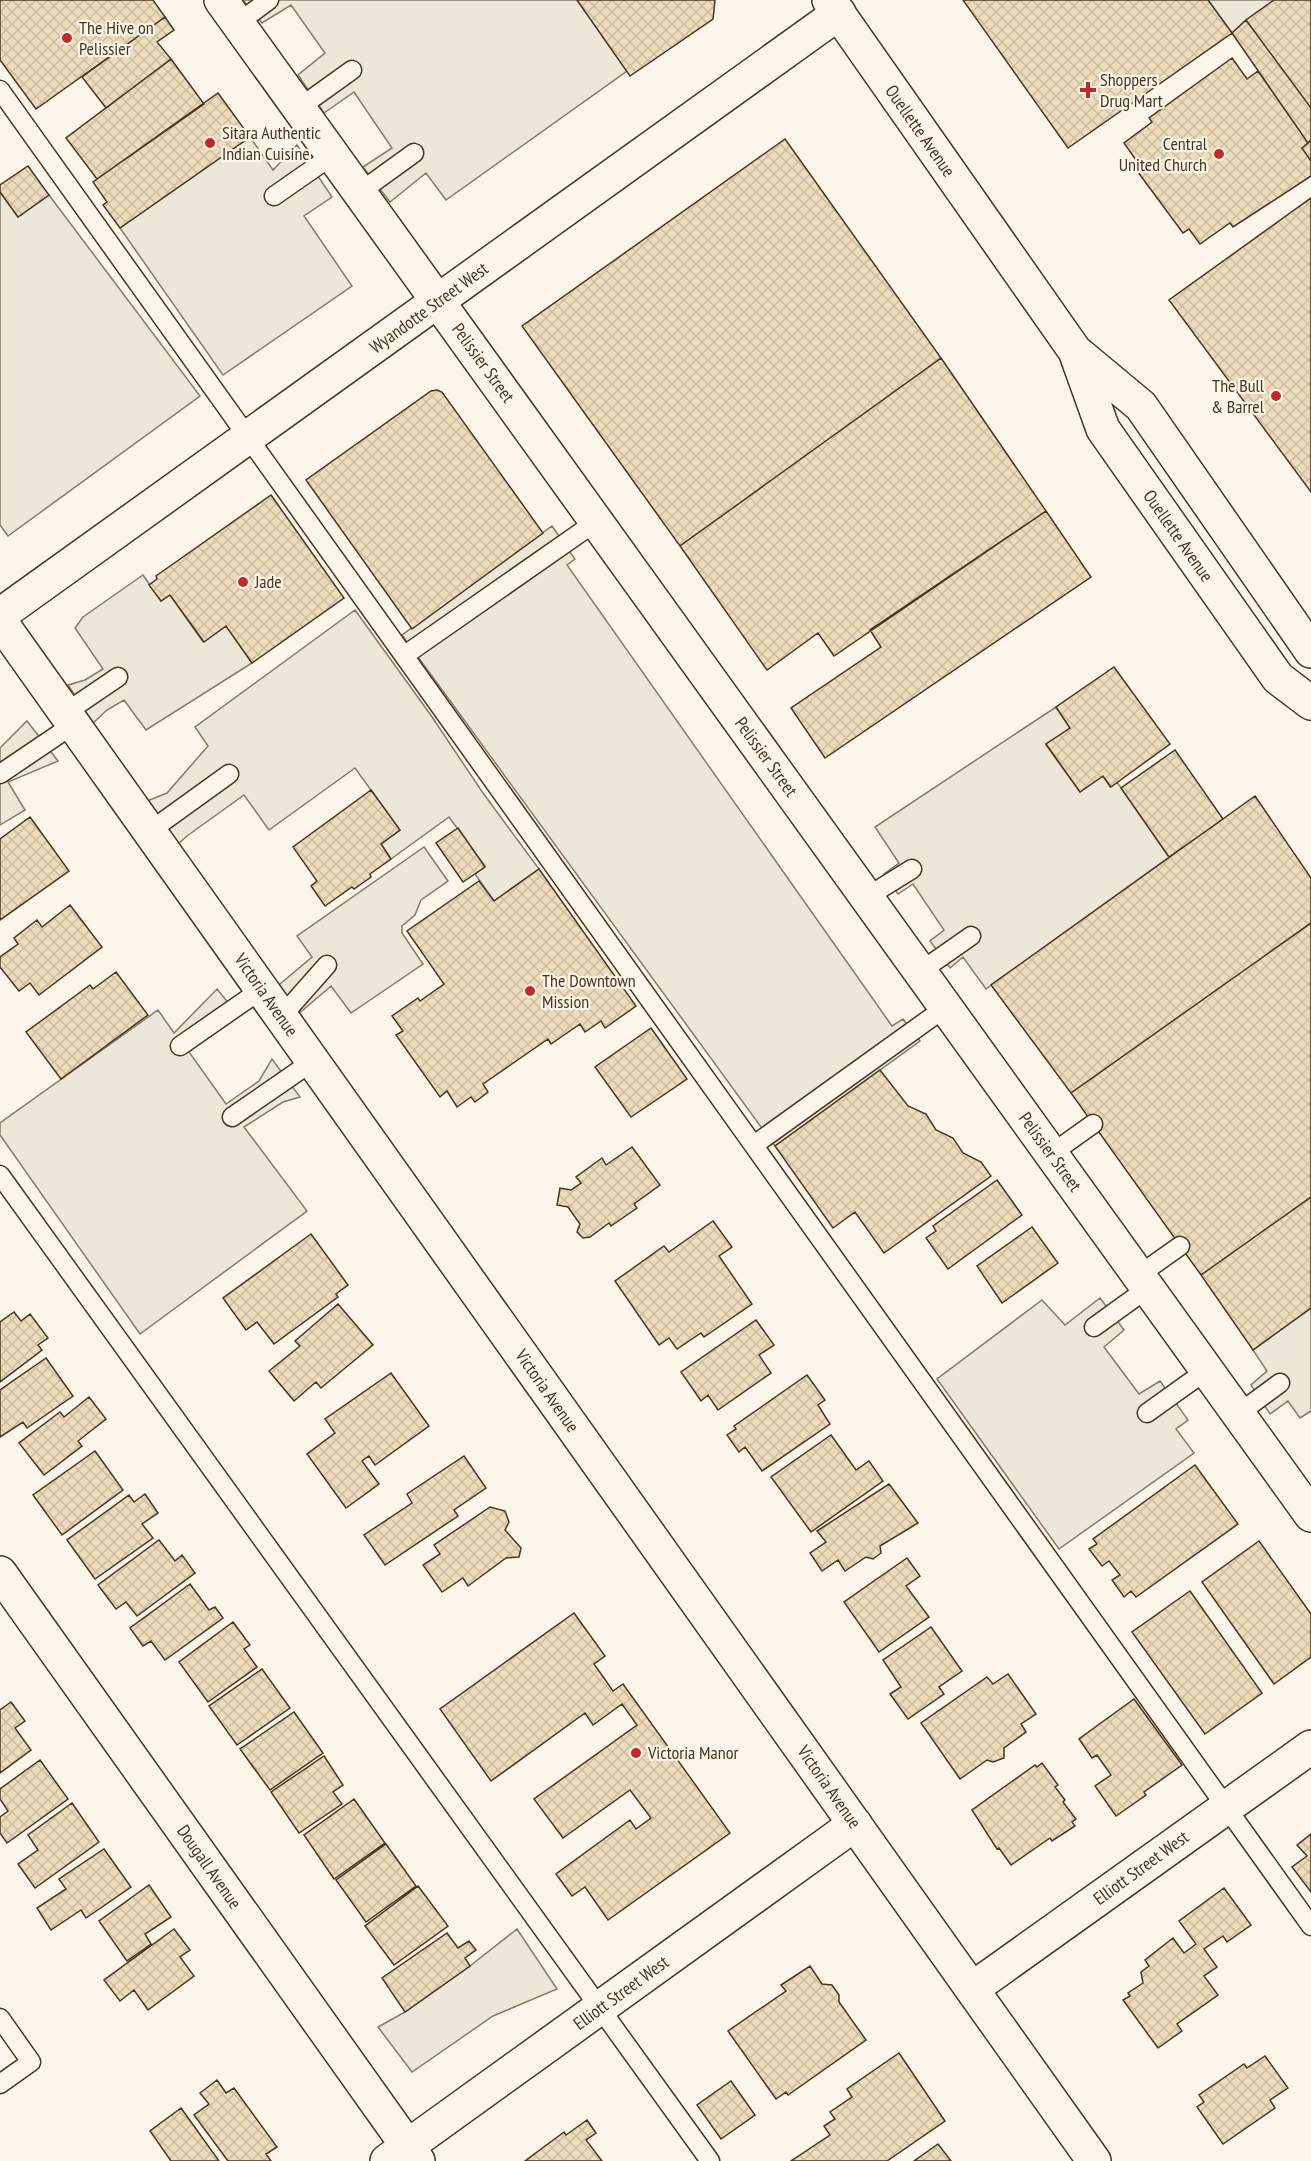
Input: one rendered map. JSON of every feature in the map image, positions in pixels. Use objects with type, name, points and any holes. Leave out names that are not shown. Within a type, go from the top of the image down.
[{"type":"street","name":"Wyandotte Street West","points":[[0,615],[438,301],[842,4]]},
{"type":"street","name":"Ouellette Avenue","points":[[842,4],[1075,351],[1102,429],[1278,678],[1311,703]]},
{"type":"street","name":"Pelissier Street","points":[[229,11],[1238,1414],[1308,1505]]},
{"type":"street","name":"Ouellette Avenue","points":[[1075,351],[1141,406],[1311,651]]},
{"type":"street","name":"Victoria Avenue","points":[[0,621],[1094,2161]]},
{"type":"street","name":"Dougall Avenue","points":[[0,1573],[404,2156]]},
{"type":"street","name":"Elliott Street West","points":[[972,1989],[1311,1746]]},
{"type":"street","name":"Elliott Street West","points":[[404,2156],[600,2007],[855,1824]]},
{"type":"lane","points":[[229,11],[269,0]]},
{"type":"lane","points":[[299,108],[352,70]]},
{"type":"lane","points":[[0,90],[1311,1926]]},
{"type":"lane","points":[[360,192],[414,153]]},
{"type":"lane","points":[[274,196],[333,155]]},
{"type":"lane","points":[[405,655],[597,521]]},
{"type":"lane","points":[[0,774],[118,677]]},
{"type":"lane","points":[[150,831],[229,774]]},
{"type":"lane","points":[[867,897],[912,869]]},
{"type":"lane","points":[[921,971],[970,936]]},
{"type":"lane","points":[[282,1017],[327,965]]},
{"type":"lane","points":[[180,1046],[262,989]]},
{"type":"lane","points":[[754,1145],[946,1007]]},
{"type":"lane","points":[[232,1117],[313,1061]]},
{"type":"lane","points":[[1051,1154],[1093,1124]]},
{"type":"lane","points":[[0,1175],[710,2161]]},
{"type":"lane","points":[[1094,1327],[1180,1246]]},
{"type":"lane","points":[[1147,1413],[1207,1370]]},
{"type":"lane","points":[[1238,1414],[1280,1383]]},
{"type":"lane","points":[[0,2018],[31,2062],[0,2084]]},
{"type":"shaded area","points":[[243,0],[577,0],[627,71],[446,200],[426,173],[390,202],[363,167],[392,148],[354,92],[324,113],[298,75],[325,53],[291,5],[262,23]]},
{"type":"shaded area","points":[[1208,0],[1311,0],[1245,21],[1232,33]]},
{"type":"shaded area","points":[[250,137],[273,170],[297,145],[332,197],[304,216],[352,286],[223,375],[120,228]]},
{"type":"shaded area","points":[[0,192],[18,217],[49,195],[200,396],[8,536],[0,525]]},
{"type":"shaded area","points":[[552,526],[575,559],[567,565],[892,1026],[903,1019],[920,1041],[775,1146],[402,635]]},
{"type":"shaded area","points":[[143,575],[161,601],[170,595],[203,642],[226,626],[252,663],[146,730],[124,700],[107,710],[93,723],[68,685],[85,680],[103,669],[75,628],[83,617]]},
{"type":"shaded area","points":[[355,610],[539,869],[494,901],[475,874],[485,866],[449,817],[391,859],[381,844],[400,830],[355,768],[269,830],[244,795],[177,845],[147,801],[167,793],[208,746],[195,727]]},
{"type":"shaded area","points":[[1056,707],[1070,728],[1046,745],[1080,792],[1103,776],[1110,787],[1117,782],[1169,857],[986,989],[963,957],[950,968],[930,941],[944,930],[913,884],[898,894],[884,874],[899,863],[875,827]]},
{"type":"shaded area","points":[[27,721],[58,761],[8,782],[25,810],[0,825],[0,748]]},
{"type":"shaded area","points":[[424,847],[448,881],[421,900],[415,915],[402,926],[402,933],[423,964],[351,1013],[331,986],[289,1022],[268,994],[312,957],[297,936]]},
{"type":"shaded area","points":[[217,989],[239,1016],[189,1052],[226,1104],[259,1081],[272,1059],[300,1097],[283,1102],[244,1127],[307,1211],[140,1334],[0,1135],[0,1123],[158,1010],[174,1033]]},
{"type":"shaded area","points":[[1100,1298],[1124,1330],[1104,1347],[1139,1394],[1160,1381],[1188,1420],[1176,1429],[1194,1453],[1059,1549],[937,1379],[1042,1300],[1065,1325]]},
{"type":"shaded area","points":[[1311,1308],[1311,1411],[1300,1418],[1288,1401],[1270,1414],[1251,1385],[1267,1371],[1253,1350]]},
{"type":"shaded area","points":[[517,1929],[557,1989],[493,2016],[412,2072],[378,2027],[405,2012]]},
{"type":"building","name":"The Hive on Pelissier","points":[[0,0],[153,0],[165,17],[36,109],[0,60]]},
{"type":"building","points":[[577,0],[715,0],[713,19],[630,76]]},
{"type":"building","name":"Shoppers Drug Mart","points":[[963,0],[1208,0],[1232,33],[1068,148]]},
{"type":"building","points":[[1274,0],[1311,0],[1311,108],[1246,20]]},
{"type":"building","points":[[165,17],[174,30],[157,42],[171,59],[106,108],[82,77]]},
{"type":"building","points":[[1246,20],[1311,108],[1311,140],[1308,143],[1232,33]]},
{"type":"building","name":"Central United Church","points":[[1232,58],[1247,79],[1258,71],[1308,143],[1302,148],[1311,161],[1311,176],[1233,227],[1230,223],[1200,244],[1189,229],[1183,233],[1132,164],[1136,160],[1124,143],[1152,122],[1149,118]]},
{"type":"building","points":[[171,59],[204,104],[97,179],[66,138]]},
{"type":"building","points":[[218,93],[250,137],[120,228],[103,205],[107,202],[93,182]]},
{"type":"building","points":[[785,139],[941,358],[680,546],[522,326]]},
{"type":"building","points":[[1311,140],[1311,161],[1302,148]]},
{"type":"building","points":[[28,166],[49,195],[18,217],[0,192],[0,185]]},
{"type":"building","name":"The Bull & Barrel","points":[[1311,198],[1311,492],[1169,300]]},
{"type":"building","points":[[941,358],[1046,511],[834,656],[818,633],[767,670],[680,546]]},
{"type":"building","points":[[431,391],[442,392],[543,533],[412,629],[306,480]]},
{"type":"building","name":"Jade","points":[[271,495],[344,598],[252,663],[226,626],[204,642],[170,595],[161,601],[149,585],[157,579],[156,576]]},
{"type":"building","points":[[1046,511],[1091,577],[825,758],[791,708],[881,647],[870,630]]},
{"type":"building","points":[[1114,667],[1170,744],[1111,787],[1103,776],[1080,792],[1046,744],[1070,728],[1056,707]]},
{"type":"building","points":[[1175,750],[1223,819],[1169,857],[1121,788]]},
{"type":"building","points":[[371,790],[400,830],[381,844],[391,859],[370,874],[371,877],[325,906],[311,886],[317,881],[293,847]]},
{"type":"building","points":[[1255,796],[1311,878],[1311,923],[1071,1093],[991,985]]},
{"type":"building","points":[[30,817],[69,871],[0,920],[0,839]]},
{"type":"building","points":[[458,828],[485,867],[463,882],[436,843]]},
{"type":"building","name":"The Downtown Mission","points":[[539,869],[636,1006],[605,1028],[601,1021],[585,1032],[580,1024],[551,1044],[548,1039],[483,1084],[488,1092],[475,1102],[471,1097],[457,1107],[447,1091],[440,1097],[396,1035],[403,1031],[392,1016],[418,998],[420,1001],[444,984],[407,931],[479,881],[494,901]]},
{"type":"building","points":[[70,905],[102,947],[39,995],[30,983],[19,991],[0,967],[0,957],[18,944],[14,938],[37,920],[42,927]]},
{"type":"building","points":[[1311,923],[1311,1197],[1201,1275],[1071,1093]]},
{"type":"building","points":[[116,972],[148,1015],[61,1079],[26,1032],[90,985],[93,989]]},
{"type":"building","points":[[651,1028],[687,1079],[631,1117],[595,1067]]},
{"type":"building","points":[[880,1070],[908,1106],[926,1114],[936,1130],[953,1138],[963,1153],[981,1162],[991,1176],[884,1253],[855,1212],[833,1228],[775,1146]]},
{"type":"building","points":[[632,1147],[660,1185],[634,1204],[637,1208],[611,1226],[609,1223],[590,1237],[583,1238],[577,1232],[580,1224],[568,1207],[557,1205],[560,1188],[571,1190],[581,1183],[576,1177],[602,1158],[606,1165]]},
{"type":"building","points":[[997,1180],[1022,1215],[948,1269],[926,1238],[936,1231],[933,1226]]},
{"type":"building","points":[[1311,1197],[1311,1308],[1253,1350],[1201,1275]]},
{"type":"building","points":[[713,1221],[732,1247],[719,1256],[752,1304],[704,1337],[701,1333],[677,1349],[669,1338],[659,1345],[615,1281],[664,1246],[669,1252]]},
{"type":"building","points":[[1032,1227],[1058,1263],[1002,1303],[977,1266]]},
{"type":"building","points":[[311,1234],[348,1285],[336,1294],[338,1297],[274,1344],[257,1322],[246,1330],[223,1298]]},
{"type":"building","points":[[338,1304],[373,1345],[321,1388],[316,1382],[294,1401],[269,1371],[300,1346],[295,1341]]},
{"type":"building","points":[[14,1312],[21,1321],[30,1314],[48,1338],[38,1345],[42,1350],[0,1382],[0,1322]]},
{"type":"building","points":[[756,1320],[774,1345],[759,1355],[771,1373],[718,1410],[708,1395],[701,1401],[681,1372]]},
{"type":"building","points":[[46,1358],[73,1396],[27,1428],[23,1422],[0,1437],[0,1390]]},
{"type":"building","points":[[391,1373],[429,1426],[375,1465],[369,1456],[362,1461],[379,1484],[346,1508],[307,1454],[335,1433],[325,1419]]},
{"type":"building","points":[[807,1375],[825,1400],[818,1405],[830,1424],[762,1471],[745,1447],[739,1452],[727,1435],[736,1429],[734,1426]]},
{"type":"building","points":[[89,1397],[106,1419],[78,1441],[82,1446],[44,1475],[19,1443],[60,1412],[64,1417]]},
{"type":"building","points":[[831,1435],[856,1470],[869,1461],[883,1481],[811,1532],[771,1477]]},
{"type":"building","points":[[95,1451],[123,1490],[62,1535],[33,1495]]},
{"type":"building","points":[[464,1456],[486,1488],[454,1510],[458,1516],[385,1565],[364,1535],[412,1503],[407,1494]]},
{"type":"building","points":[[1195,1465],[1238,1524],[1136,1597],[1131,1591],[1124,1597],[1112,1580],[1120,1575],[1109,1561],[1102,1566],[1089,1549],[1097,1544],[1093,1539]]},
{"type":"building","points":[[889,1484],[918,1523],[880,1546],[881,1553],[873,1559],[866,1557],[845,1571],[838,1560],[822,1571],[810,1553],[826,1542],[817,1531]]},
{"type":"building","points":[[145,1494],[158,1513],[142,1524],[153,1538],[95,1579],[67,1540],[129,1495],[134,1502]]},
{"type":"building","points":[[490,1507],[505,1511],[509,1522],[505,1530],[521,1548],[519,1557],[506,1558],[468,1586],[463,1578],[442,1592],[423,1565],[440,1554],[434,1545]]},
{"type":"building","points":[[159,1540],[175,1561],[182,1555],[195,1573],[137,1616],[126,1602],[116,1609],[98,1585]]},
{"type":"building","points":[[1259,1541],[1311,1614],[1311,1657],[1274,1684],[1202,1582]]},
{"type":"building","points":[[907,1558],[920,1576],[906,1586],[929,1617],[879,1652],[844,1602]]},
{"type":"building","points":[[190,1584],[209,1610],[215,1607],[223,1618],[165,1660],[151,1641],[143,1646],[130,1628]]},
{"type":"building","points":[[1190,1591],[1262,1693],[1205,1734],[1132,1632]]},
{"type":"building","name":"Victoria Manor","points":[[574,1613],[605,1656],[594,1664],[613,1691],[623,1684],[730,1833],[608,1920],[585,1887],[572,1896],[556,1874],[630,1820],[636,1829],[651,1818],[630,1790],[563,1838],[534,1799],[637,1725],[622,1704],[593,1725],[585,1713],[491,1781],[440,1709]]},
{"type":"building","points":[[233,1622],[250,1645],[244,1649],[257,1667],[208,1702],[179,1662]]},
{"type":"building","points":[[931,1627],[962,1671],[939,1687],[944,1694],[908,1719],[890,1694],[901,1687],[883,1660]]},
{"type":"building","points":[[262,1669],[290,1708],[237,1745],[209,1706]]},
{"type":"building","points":[[1008,1674],[1036,1714],[1021,1724],[1026,1732],[1004,1748],[1004,1758],[993,1762],[987,1760],[960,1779],[921,1723],[987,1677],[993,1684]]},
{"type":"building","points":[[1134,1699],[1182,1765],[1144,1792],[1146,1795],[1116,1816],[1095,1786],[1111,1775],[1097,1755],[1092,1758],[1079,1739]]},
{"type":"building","points":[[11,1702],[25,1721],[15,1728],[31,1750],[0,1773],[0,1710]]},
{"type":"building","points":[[294,1712],[323,1753],[270,1790],[240,1749]]},
{"type":"building","points":[[324,1756],[343,1785],[333,1792],[342,1804],[299,1833],[271,1792]]},
{"type":"building","points":[[40,1760],[68,1799],[7,1843],[0,1833],[0,1817],[8,1811],[0,1799],[0,1789]]},
{"type":"building","points":[[1042,1763],[1058,1785],[1055,1787],[1065,1800],[1063,1802],[1076,1819],[1072,1822],[1075,1826],[1052,1841],[1050,1838],[1011,1865],[999,1848],[997,1849],[972,1810],[1035,1765],[1037,1767]]},
{"type":"building","points":[[354,1799],[385,1843],[334,1879],[304,1835]]},
{"type":"building","points":[[72,1803],[99,1842],[35,1888],[18,1864],[38,1850],[28,1835]]},
{"type":"building","points":[[1311,1834],[1311,1892],[1292,1867],[1307,1856],[1297,1845]]},
{"type":"building","points":[[386,1844],[416,1886],[366,1922],[336,1880]]},
{"type":"building","points":[[104,1849],[131,1887],[86,1918],[81,1910],[51,1930],[37,1908],[66,1889],[59,1879]]},
{"type":"building","points":[[149,1885],[171,1917],[145,1934],[151,1944],[127,1961],[99,1921]]},
{"type":"building","points":[[418,1886],[448,1926],[394,1965],[365,1926]]},
{"type":"building","points":[[1224,1888],[1251,1925],[1227,1942],[1223,1936],[1204,1949],[1217,1967],[1204,1976],[1218,1995],[1177,2024],[1182,2031],[1158,2048],[1123,2000],[1130,1996],[1128,1993],[1143,1983],[1141,1972],[1149,1966],[1145,1960],[1173,1938],[1184,1953],[1196,1944],[1179,1921]]},
{"type":"building","points":[[174,1929],[190,1950],[180,1957],[194,1976],[148,2010],[134,1990],[120,2001],[104,1980]]},
{"type":"building","points":[[447,1933],[458,1948],[469,1941],[476,1950],[465,1958],[470,1966],[405,2012],[382,1978]]},
{"type":"building","points":[[810,1966],[822,1984],[832,1985],[839,1995],[839,2002],[866,2040],[788,2095],[786,2092],[776,2099],[728,2031],[786,1991],[781,1985]]},
{"type":"building","points":[[899,2053],[945,2121],[887,2161],[791,2161],[830,2135],[824,2126],[835,2119],[830,2112],[852,2097],[847,2089]]},
{"type":"building","points":[[1265,2056],[1288,2088],[1270,2100],[1275,2108],[1223,2144],[1197,2107],[1204,2102],[1199,2095],[1244,2064],[1247,2068]]},
{"type":"building","points":[[217,2080],[226,2093],[234,2088],[277,2147],[266,2154],[271,2161],[228,2161],[194,2115],[209,2104],[200,2093]]},
{"type":"building","points":[[731,2081],[755,2115],[721,2139],[697,2105]]},
{"type":"building","points":[[181,2108],[219,2161],[171,2161],[150,2131]]},
{"type":"building","points":[[587,2120],[596,2133],[586,2140],[602,2161],[525,2161],[564,2132],[566,2135]]},
{"type":"building","points":[[938,2144],[951,2161],[914,2161]]},
{"type":"place","name":"The Hive on Pelissier","points":[[67,38]]},
{"type":"place","name":"Shoppers Drug Mart","points":[[1088,90]]},
{"type":"place","name":"Sitara Authentic Indian Cuisine","points":[[210,143]]},
{"type":"place","name":"Central United Church","points":[[1219,154]]},
{"type":"place","name":"The Bull & Barrel","points":[[1276,396]]},
{"type":"place","name":"Jade","points":[[243,582]]},
{"type":"place","name":"The Downtown Mission","points":[[530,991]]},
{"type":"place","name":"Victoria Manor","points":[[636,1753]]}]
